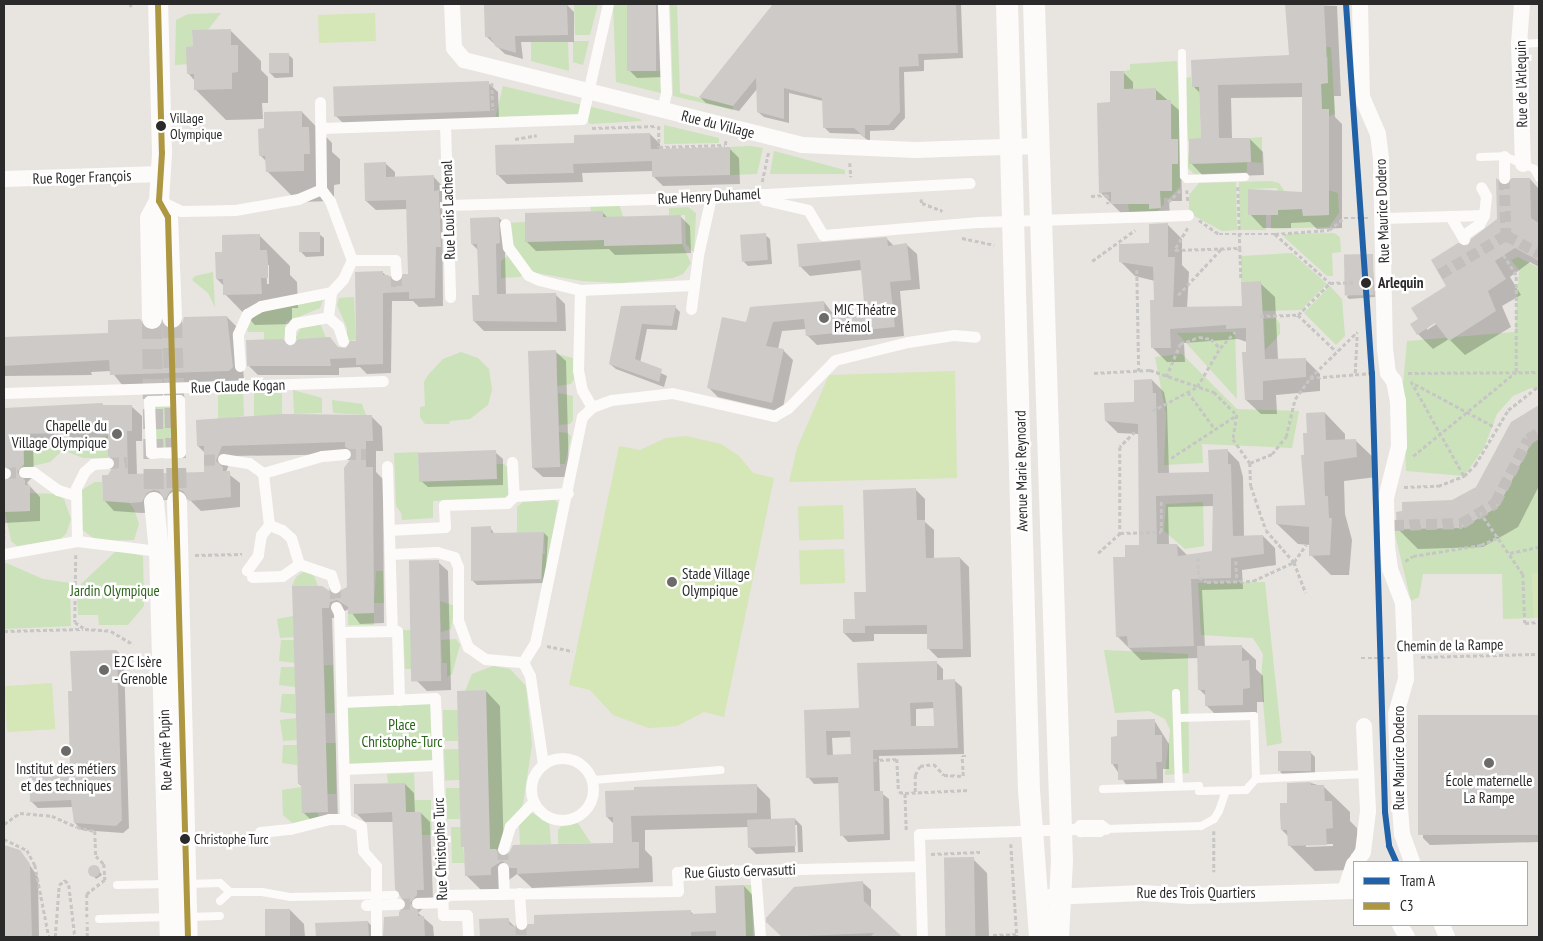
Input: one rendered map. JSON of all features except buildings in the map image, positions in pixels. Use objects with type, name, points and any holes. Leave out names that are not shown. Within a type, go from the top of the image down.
[{"type":"main road","name":"Avenue Marie Reynoard","points":[[1007,4],[1029,790],[1058,937]]},
{"type":"main road","name":"Avenue Marie Reynoard","points":[[1034,4],[1062,861],[1049,897],[1040,937]]},
{"type":"street","points":[[158,4],[161,174],[158,201],[150,218],[150,237],[159,313],[170,283],[168,217],[158,201]]},
{"type":"street","name":"Rue du Village","points":[[452,4],[454,48],[464,60],[588,92],[661,118],[729,127],[802,145],[850,149],[915,150],[1038,146]]},
{"type":"street","points":[[322,128],[582,119],[608,4]]},
{"type":"street","points":[[661,118],[666,92],[663,4]]},
{"type":"street","name":"Rue Maurice Dodero","points":[[1360,4],[1362,97],[1380,141],[1384,218],[1385,349],[1388,373],[1394,381],[1398,401],[1398,460],[1388,488],[1388,560],[1403,602],[1406,679],[1396,714],[1398,781],[1402,834],[1412,861]]},
{"type":"street","name":"Rue de l'Arlequin","points":[[1522,4],[1519,44],[1523,164]]},
{"type":"street","points":[[320,102],[322,128],[321,189],[330,201],[352,260],[343,279],[331,292],[328,317]]},
{"type":"street","name":"Rue Louis Lachenal","points":[[445,124],[450,297]]},
{"type":"street","points":[[1504,156],[1504,178]]},
{"type":"street","name":"Rue Roger François","points":[[4,179],[161,174]]},
{"type":"street","name":"Rue Henry Duhamel","points":[[448,205],[762,197],[852,188],[970,183]]},
{"type":"street","points":[[1450,216],[1463,238],[1484,216],[1486,196],[1481,187]]},
{"type":"street","points":[[158,201],[182,211],[235,210],[298,199],[321,189]]},
{"type":"street","points":[[691,309],[693,285],[711,197]]},
{"type":"street","points":[[762,197],[808,210],[823,236],[979,222],[1188,216]]},
{"type":"street","points":[[1384,218],[1484,216]]},
{"type":"street","points":[[504,224],[508,247],[528,275],[580,290],[693,285]]},
{"type":"street","points":[[352,260],[395,260],[396,275]]},
{"type":"street","points":[[580,290],[578,370],[582,390],[592,407]]},
{"type":"street","points":[[240,366],[238,334],[247,314],[261,306],[331,292]]},
{"type":"street","points":[[290,339],[290,329],[295,322],[328,317]]},
{"type":"street","points":[[328,317],[338,326],[343,341]]},
{"type":"street","points":[[523,662],[535,643],[568,493],[582,417],[592,407],[611,400],[672,388],[774,416],[788,408],[835,360],[908,342],[954,336],[975,337]]},
{"type":"street","name":"Rue Claude Kogan","points":[[4,393],[383,381]]},
{"type":"street","points":[[179,400],[180,452],[151,453],[149,402],[179,400]]},
{"type":"street","points":[[263,473],[322,456],[345,454]]},
{"type":"street","points":[[223,459],[249,463],[263,473],[269,525],[261,535],[258,555],[249,574],[282,576],[299,564]]},
{"type":"street","points":[[77,541],[74,495],[84,472],[93,464],[108,462]]},
{"type":"street","points":[[512,462],[514,496]]},
{"type":"street","points":[[387,466],[392,631]]},
{"type":"street","points":[[24,472],[33,472],[58,490],[74,495]]},
{"type":"street","points":[[389,530],[445,527],[444,505],[507,503],[514,496],[568,493]]},
{"type":"street","name":"Rue Aimé Pupin","points":[[178,501],[168,551],[179,917],[188,937]]},
{"type":"street","name":"Rue Aimé Pupin","points":[[154,502],[168,551]]},
{"type":"street","points":[[269,525],[282,530],[291,538],[299,564]]},
{"type":"street","points":[[6,554],[77,541],[168,551]]},
{"type":"street","points":[[390,554],[437,552],[454,557],[458,567],[458,620],[468,647],[485,659],[523,662]]},
{"type":"street","points":[[299,564],[331,575],[336,588]]},
{"type":"street","points":[[336,607],[340,632],[345,819]]},
{"type":"street","points":[[340,632],[397,631],[399,700]]},
{"type":"street","points":[[523,662],[530,676],[543,764],[532,782],[533,802],[548,817],[558,821],[578,817],[592,801],[593,780],[581,764],[572,759],[562,758],[543,764]]},
{"type":"street","name":"Rue Christophe Turc","points":[[342,702],[435,698],[443,915],[467,915],[468,937]]},
{"type":"street","name":"Rue Maurice Dodero","points":[[1356,861],[1363,852],[1366,837],[1364,726]]},
{"type":"street","points":[[344,769],[437,765]]},
{"type":"street","points":[[503,849],[510,826],[533,802]]},
{"type":"street","points":[[260,832],[345,819],[361,826],[363,851],[376,866],[373,902],[376,937]]},
{"type":"street","points":[[922,937],[919,834],[1076,829],[1080,825],[1101,825],[1106,828]]},
{"type":"street","name":"Rue Giusto Gervasutti","points":[[418,903],[442,898],[504,894],[678,891],[677,872],[755,870],[920,860]]},
{"type":"street","points":[[503,868],[504,894]]},
{"type":"street","points":[[755,870],[760,937]]},
{"type":"street","name":"Rue Maurice Dodero","points":[[1349,891],[1353,872]]},
{"type":"street","name":"Rue des Trois Quartiers","points":[[1049,897],[1349,891]]},
{"type":"street","points":[[520,894],[520,924]]},
{"type":"street","points":[[373,902],[397,899]]},
{"type":"street","name":"Rue Aimé Pupin","points":[[170,937],[179,917]]},
{"type":"street","points":[[1401,926],[1407,937]]},
{"type":"lane","points":[[1519,44],[1539,43]]},
{"type":"lane","points":[[1182,53],[1184,176],[1187,179],[1241,177]]},
{"type":"lane","points":[[1480,157],[1504,156],[1534,169],[1539,178]]},
{"type":"lane","points":[[150,237],[159,250],[160,275],[170,283]]},
{"type":"lane","points":[[1176,693],[1179,786]]},
{"type":"lane","points":[[1103,788],[1199,786],[1199,791],[1246,790],[1256,779],[1254,716],[1177,718]]},
{"type":"lane","points":[[593,780],[721,770]]},
{"type":"lane","points":[[1256,779],[1366,774]]},
{"type":"lane","points":[[1106,828],[1208,824],[1220,811],[1226,791]]},
{"type":"lane","points":[[117,885],[220,883],[230,892],[262,892],[290,897],[373,902]]},
{"type":"lane","points":[[220,901],[230,892]]},
{"type":"lane","points":[[99,919],[220,916]]},
{"type":"path","points":[[492,84],[494,122]]},
{"type":"path","points":[[590,128],[661,118],[659,147],[724,145],[729,127]]},
{"type":"path","points":[[515,139],[543,134]]},
{"type":"path","points":[[850,149],[852,188]]},
{"type":"path","points":[[764,174],[769,150]]},
{"type":"path","points":[[1241,177],[1239,234],[1241,280]]},
{"type":"path","points":[[1091,196],[1108,196]]},
{"type":"path","points":[[1188,216],[1219,234],[1275,234],[1329,230],[1344,218],[1384,218]]},
{"type":"path","points":[[1188,232],[1175,250],[1240,248]]},
{"type":"path","points":[[1275,234],[1330,283]]},
{"type":"path","points":[[1178,295],[1222,249]]},
{"type":"path","points":[[1503,255],[1516,275],[1516,372]]},
{"type":"path","points":[[1136,270],[1139,371]]},
{"type":"path","points":[[1260,316],[1298,315],[1330,283],[1354,282]]},
{"type":"path","points":[[1298,315],[1336,351]]},
{"type":"path","points":[[1152,411],[1197,387],[1220,348],[1234,332]]},
{"type":"path","points":[[1250,463],[1272,454],[1286,437],[1295,399],[1310,378],[1357,332],[1355,373]]},
{"type":"path","points":[[1166,377],[1180,344],[1199,336],[1211,339],[1220,348]]},
{"type":"path","points":[[1094,373],[1150,370],[1214,392],[1237,415]]},
{"type":"path","points":[[1398,460],[1404,464],[1516,372]]},
{"type":"path","points":[[1495,427],[1413,383],[1402,373],[1539,372]]},
{"type":"path","points":[[1310,378],[1355,373],[1388,373]]},
{"type":"path","points":[[1413,383],[1464,476]]},
{"type":"path","points":[[1388,488],[1438,486],[1464,476],[1475,465],[1495,427],[1508,410],[1539,386]]},
{"type":"path","points":[[1188,392],[1215,429]]},
{"type":"path","points":[[1237,415],[1233,439],[1250,463],[1251,486],[1266,530],[1294,562],[1306,593]]},
{"type":"path","points":[[1171,458],[1237,415]]},
{"type":"path","points":[[1120,533],[1120,448],[1135,432]]},
{"type":"path","points":[[1098,553],[1120,533],[1161,532],[1161,500]]},
{"type":"path","points":[[1480,512],[1523,574],[1524,623],[1539,622]]},
{"type":"path","points":[[4,523],[6,554]]},
{"type":"path","points":[[1401,562],[1413,556],[1481,545],[1499,537]]},
{"type":"path","points":[[77,541],[74,622],[85,628]]},
{"type":"path","points":[[1198,558],[1199,577],[1207,582],[1252,581],[1294,562],[1306,545]]},
{"type":"path","points":[[1510,553],[1539,547]]},
{"type":"path","points":[[168,551],[196,555],[258,555]]},
{"type":"path","points":[[1236,562],[1236,582]]},
{"type":"path","points":[[4,631],[85,628],[111,631],[133,644]]},
{"type":"path","points":[[535,643],[573,651]]},
{"type":"path","name":"Chemin de la Rampe","points":[[1361,658],[1539,654]]},
{"type":"path","points":[[915,792],[915,775],[920,766],[934,764],[944,775],[962,776],[962,756],[967,756]]},
{"type":"path","points":[[873,760],[898,759],[899,792],[969,790]]},
{"type":"path","points":[[905,793],[906,834],[919,834]]},
{"type":"path","points":[[4,824],[20,813],[52,816],[76,828],[95,831],[96,856],[104,864],[105,880],[87,894],[87,937]]},
{"type":"path","points":[[4,839],[27,850],[35,865],[49,937]]},
{"type":"path","points":[[1214,848],[1214,872]]},
{"type":"path","points":[[920,860],[980,852]]},
{"type":"path","points":[[54,937],[59,885],[65,880],[69,885],[74,937]]},
{"type":"path","points":[[1015,906],[1017,937]]},
{"type":"green space","points":[[574,4],[598,4],[590,35],[575,35]]},
{"type":"green space","points":[[613,4],[627,4],[628,71],[660,71],[661,93],[616,82]]},
{"type":"green space","points":[[670,4],[677,4],[680,93],[733,106],[733,110],[673,96]]},
{"type":"green space","points":[[221,13],[208,30],[192,30],[193,46],[186,47],[190,64],[175,65],[176,20],[188,14]]},
{"type":"green space","points":[[375,13],[376,41],[319,43],[318,15]]},
{"type":"green space","points":[[573,41],[589,41],[583,65],[573,62]]},
{"type":"green space","points":[[531,42],[568,42],[569,71],[531,61]]},
{"type":"green space","points":[[1331,47],[1335,114],[1329,116],[1322,109],[1321,84],[1328,83],[1328,57],[1310,57],[1313,48]]},
{"type":"green space","points":[[1177,61],[1182,140],[1180,187],[1169,198],[1164,198],[1164,204],[1157,212],[1129,212],[1128,204],[1160,204],[1160,191],[1172,191],[1171,100],[1156,100],[1156,88],[1124,89],[1124,71],[1130,70],[1130,64]]},
{"type":"green space","points":[[1191,77],[1192,87],[1199,87],[1201,138],[1188,141],[1185,78]]},
{"type":"green space","points":[[503,86],[582,105],[579,116],[495,119]]},
{"type":"green space","points":[[588,106],[642,121],[590,124],[585,119]]},
{"type":"green space","points":[[664,125],[719,138],[719,143],[664,144]]},
{"type":"green space","points":[[1262,137],[1262,163],[1251,162],[1250,138]]},
{"type":"green space","points":[[751,146],[763,148],[757,174],[730,175],[730,147]]},
{"type":"green space","points":[[1189,149],[1194,164],[1247,162],[1247,172],[1194,174],[1187,167]]},
{"type":"green space","points":[[774,151],[845,170],[845,174],[770,174]]},
{"type":"green space","points":[[1271,181],[1279,183],[1285,192],[1278,192],[1277,188],[1248,189],[1248,214],[1266,214],[1266,230],[1240,230],[1239,182]]},
{"type":"green space","points":[[1236,182],[1237,230],[1222,231],[1189,213],[1189,195],[1199,183]]},
{"type":"green space","points":[[1328,190],[1338,193],[1339,213],[1329,227],[1271,229],[1271,215],[1278,210],[1302,209],[1303,216],[1329,215]]},
{"type":"green space","points":[[619,203],[623,217],[603,217],[602,211],[591,211],[590,204]]},
{"type":"green space","points":[[688,207],[696,213],[694,253],[686,244],[685,215],[669,215],[669,208]]},
{"type":"green space","points":[[525,222],[526,242],[604,240],[604,246],[682,244],[691,263],[683,274],[673,278],[621,283],[582,281],[531,272],[512,251],[507,223]]},
{"type":"green space","points":[[1334,233],[1340,237],[1341,252],[1332,253],[1333,276],[1327,276],[1284,237],[1284,234]]},
{"type":"green space","points":[[1292,253],[1327,284],[1301,310],[1260,311],[1260,281],[1241,282],[1241,256]]},
{"type":"green space","points":[[509,255],[522,275],[520,277],[501,278],[501,261]]},
{"type":"green space","points":[[1518,257],[1539,268],[1539,390],[1531,388],[1513,396],[1497,414],[1484,448],[1464,476],[1406,471],[1403,385],[1407,341],[1515,332],[1519,270],[1511,260]]},
{"type":"green space","points":[[213,272],[215,307],[208,293],[192,280],[195,276]]},
{"type":"green space","points":[[1330,286],[1342,299],[1345,336],[1336,345],[1304,313]]},
{"type":"green space","points":[[354,297],[356,340],[347,341],[347,328],[337,305],[339,298]]},
{"type":"green space","points":[[323,300],[320,308],[286,322],[284,339],[264,340],[264,332],[248,332],[247,329],[254,316],[263,310]]},
{"type":"green space","points":[[1276,318],[1280,324],[1280,334],[1265,350],[1264,319]]},
{"type":"green space","points":[[320,323],[326,338],[295,339],[302,325]]},
{"type":"green space","points":[[1235,332],[1237,399],[1177,333]]},
{"type":"green space","points":[[461,352],[478,358],[489,369],[492,390],[488,405],[470,419],[450,421],[449,424],[425,424],[420,417],[420,407],[425,406],[424,382],[443,359]]},
{"type":"green space","points":[[557,354],[573,358],[574,379],[571,384],[557,386]]},
{"type":"green space","points":[[1182,354],[1237,409],[1299,411],[1292,448],[1202,444],[1203,463],[1164,465],[1166,414],[1155,357]]},
{"type":"green space","points":[[955,371],[957,478],[789,482],[797,448],[829,375]]},
{"type":"green space","points":[[254,388],[282,388],[282,416],[254,416]]},
{"type":"green space","points":[[243,390],[244,416],[218,420],[218,392]]},
{"type":"green space","points":[[293,390],[322,398],[322,413],[294,414]]},
{"type":"green space","points":[[558,393],[573,396],[573,420],[570,424],[559,425]]},
{"type":"green space","points":[[179,400],[180,452],[150,453],[149,401]]},
{"type":"green space","points":[[332,400],[362,404],[366,415],[333,413]]},
{"type":"green space","points":[[559,432],[568,433],[571,437],[565,464],[560,464]]},
{"type":"green space","points":[[108,436],[108,458],[83,458],[63,450],[50,462],[24,468],[24,443]]},
{"type":"green space","name":"Stade Village Olympique","points":[[686,436],[721,444],[739,456],[753,473],[774,478],[724,717],[704,712],[677,726],[649,728],[613,715],[590,690],[569,685],[619,446],[640,450],[666,438]]},
{"type":"green space","points":[[1539,437],[1539,573],[1532,574],[1534,618],[1503,619],[1502,574],[1423,574],[1419,597],[1411,601],[1394,530],[1462,528],[1532,442]]},
{"type":"green space","points":[[418,452],[419,480],[496,479],[496,464],[504,464],[507,467],[508,497],[433,501],[433,518],[402,520],[401,513],[396,506],[394,453]]},
{"type":"green space","points":[[95,482],[102,482],[103,501],[127,500],[134,509],[139,524],[134,540],[97,541],[80,528],[80,491]]},
{"type":"green space","points":[[30,493],[55,494],[64,499],[71,519],[66,534],[60,539],[17,546],[11,541],[5,512],[30,511]]},
{"type":"green space","points":[[555,500],[558,503],[545,578],[542,579],[542,558],[538,554],[545,554],[544,532],[517,533],[517,507],[523,502]]},
{"type":"green space","points":[[1203,502],[1204,546],[1185,549],[1164,531],[1166,504]]},
{"type":"green space","points":[[843,505],[844,539],[799,541],[798,507]]},
{"type":"green space","points":[[844,549],[845,583],[800,585],[799,551]]},
{"type":"green space","name":"Jardin Olympique","points":[[125,551],[143,556],[144,606],[128,625],[99,625],[98,615],[78,615],[77,594],[81,584],[115,552]]},
{"type":"green space","name":"Jardin Olympique","points":[[4,562],[43,579],[70,583],[71,626],[4,629]]},
{"type":"green space","points":[[306,570],[314,576],[318,586],[292,586],[296,577]]},
{"type":"green space","points":[[376,571],[383,571],[384,603],[374,603]]},
{"type":"green space","points":[[1539,573],[1539,618],[1534,618],[1532,574]]},
{"type":"green space","points":[[1265,582],[1282,743],[1267,746],[1261,680],[1263,654],[1253,638],[1201,635],[1198,583]]},
{"type":"green space","points":[[440,601],[455,606],[451,629],[441,632]]},
{"type":"green space","points":[[348,613],[374,613],[374,625],[348,625]]},
{"type":"green space","points":[[293,616],[294,637],[280,638],[277,619]]},
{"type":"green space","points":[[403,630],[411,630],[415,669],[405,669]]},
{"type":"green space","points":[[456,639],[460,645],[452,674],[447,677],[447,663],[442,663],[441,640]]},
{"type":"green space","points":[[281,640],[294,640],[295,663],[279,661]]},
{"type":"green space","points":[[1104,650],[1188,654],[1189,773],[1165,775],[1170,730],[1165,719],[1149,711],[1115,713]]},
{"type":"green space","points":[[324,665],[333,665],[335,713],[326,713]]},
{"type":"green space","points":[[493,666],[510,669],[526,686],[532,745],[523,804],[501,849],[490,849],[486,690],[465,691],[472,674]]},
{"type":"green space","points":[[281,667],[295,667],[295,687],[279,685]]},
{"type":"green space","points":[[52,683],[55,729],[7,732],[4,686]]},
{"type":"green space","points":[[282,694],[295,694],[296,714],[280,712]]},
{"type":"green space","name":"Place Christophe-Turc","points":[[435,698],[437,765],[344,768],[342,701]]},
{"type":"green space","points":[[443,710],[458,710],[458,741],[443,741]]},
{"type":"green space","points":[[296,718],[297,740],[283,741],[280,720]]},
{"type":"green space","points":[[326,743],[336,743],[336,794],[326,794]]},
{"type":"green space","points":[[283,745],[297,745],[297,765],[282,763]]},
{"type":"green space","points":[[459,749],[460,780],[445,781],[444,750]]},
{"type":"green space","points":[[414,773],[415,800],[431,800],[432,835],[422,835],[421,812],[406,812],[405,783],[388,783],[387,774]]},
{"type":"green space","points":[[301,787],[319,816],[315,821],[292,823],[283,815],[282,790]]},
{"type":"green space","points":[[446,788],[460,788],[460,819],[446,819]]},
{"type":"green space","points":[[531,813],[549,820],[551,844],[520,845],[519,825]]},
{"type":"green space","points":[[565,822],[577,822],[591,843],[558,844],[558,830]]},
{"type":"green space","points":[[451,827],[461,827],[465,863],[452,863]]},
{"type":"green space","points":[[744,885],[752,885],[753,937],[720,937],[746,936]]},
{"type":"tunnel","points":[[1504,178],[1506,235]]},
{"type":"tunnel","points":[[1440,274],[1506,235],[1539,253]]},
{"type":"tunnel","points":[[396,275],[397,292]]},
{"type":"tunnel","points":[[172,318],[177,501]]},
{"type":"tunnel","points":[[152,319],[154,502]]},
{"type":"tunnel","points":[[1393,525],[1462,523],[1495,503],[1528,439],[1539,432]]},
{"type":"tunnel","points":[[345,454],[366,454]]},
{"type":"tunnel","points":[[204,460],[223,459]]},
{"type":"tunnel","points":[[108,463],[127,462]]},
{"type":"tunnel","points":[[5,473],[24,472]]},
{"type":"tunnel","points":[[335,587],[336,607]]},
{"type":"tunnel","points":[[503,849],[503,868]]},
{"type":"tunnel","points":[[399,904],[417,903]]},
{"type":"tunnel","points":[[521,924],[521,937]]},
{"type":"tram line","name":"A","points":[[1346,4],[1372,373],[1385,812],[1389,846],[1396,861]]},
{"type":"transit line","name":"C3","points":[[158,4],[162,153],[159,201],[168,217],[188,937]]},
{"type":"place","name":"Village Olympique","points":[[161,126]]},
{"type":"place","name":"Arlequin","points":[[1366,283]]},
{"type":"place","name":"MJC Théatre Prémol","points":[[824,318]]},
{"type":"place","name":"Chapelle du Village Olympique","points":[[117,434]]},
{"type":"place","name":"Stade Village Olympique","points":[[672,582]]},
{"type":"place","name":"E2C Isère - Grenoble","points":[[104,670]]},
{"type":"place","name":"Institut des métiers et des techniques","points":[[66,751]]},
{"type":"place","name":"École maternelle La Rampe","points":[[1489,763]]},
{"type":"place","name":"Christophe Turc","points":[[185,839]]}]
